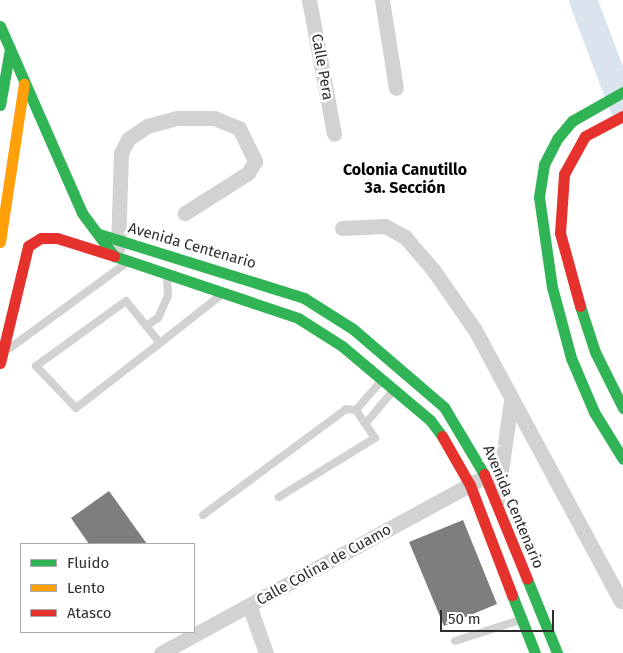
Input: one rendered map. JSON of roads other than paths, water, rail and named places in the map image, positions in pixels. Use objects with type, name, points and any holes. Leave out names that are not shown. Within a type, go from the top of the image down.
[{"type":"main road","name":"Avenida Centenario","points":[[0,26],[82,212],[121,259],[167,276],[298,318],[383,378],[430,420],[454,451],[470,485],[535,653]]},
{"type":"main road","points":[[0,105],[10,49]]},
{"type":"main road","points":[[0,242],[24,84]]},
{"type":"main road","points":[[623,92],[598,103],[572,120],[557,139],[544,165],[539,197],[552,287],[571,358],[594,412],[623,459]]},
{"type":"main road","points":[[623,116],[603,123],[585,136],[564,174],[560,233],[595,352],[623,408]]},
{"type":"main road","name":"Avenida Centenario","points":[[99,234],[304,298],[394,362],[444,407],[468,441],[486,477],[557,653]]},
{"type":"main road","points":[[1,358],[28,246],[41,238],[57,238],[121,259]]},
{"type":"street","name":"Calle Pera","points":[[310,0],[334,134]]},
{"type":"street","points":[[382,0],[396,88]]},
{"type":"street","points":[[121,259],[121,154],[128,139],[147,126],[177,118],[214,118],[239,128],[255,161],[248,173],[185,213]]},
{"type":"street","points":[[342,228],[385,226],[405,237],[475,330],[511,400],[621,601]]},
{"type":"street","points":[[488,530],[496,503],[511,400]]},
{"type":"street","name":"Calle Colina de Cuamo","points":[[161,653],[486,477]]},
{"type":"street","points":[[250,605],[266,653]]},
{"type":"lane","points":[[1,358],[121,259]]},
{"type":"lane","points":[[146,326],[158,318],[168,296],[167,276]]},
{"type":"lane","points":[[160,343],[126,301],[36,366],[76,408],[160,343],[223,293]]},
{"type":"lane","points":[[356,410],[394,362]]},
{"type":"lane","points":[[366,423],[407,374]]},
{"type":"lane","points":[[203,515],[346,409],[356,410],[375,438],[279,497]]},
{"type":"lane","points":[[455,641],[540,612]]},
{"type":"waterway","points":[[583,0],[623,106]]},
{"type":"district","name":"Colonia Canutillo 3a. Sección","points":[[405,179]]}]
